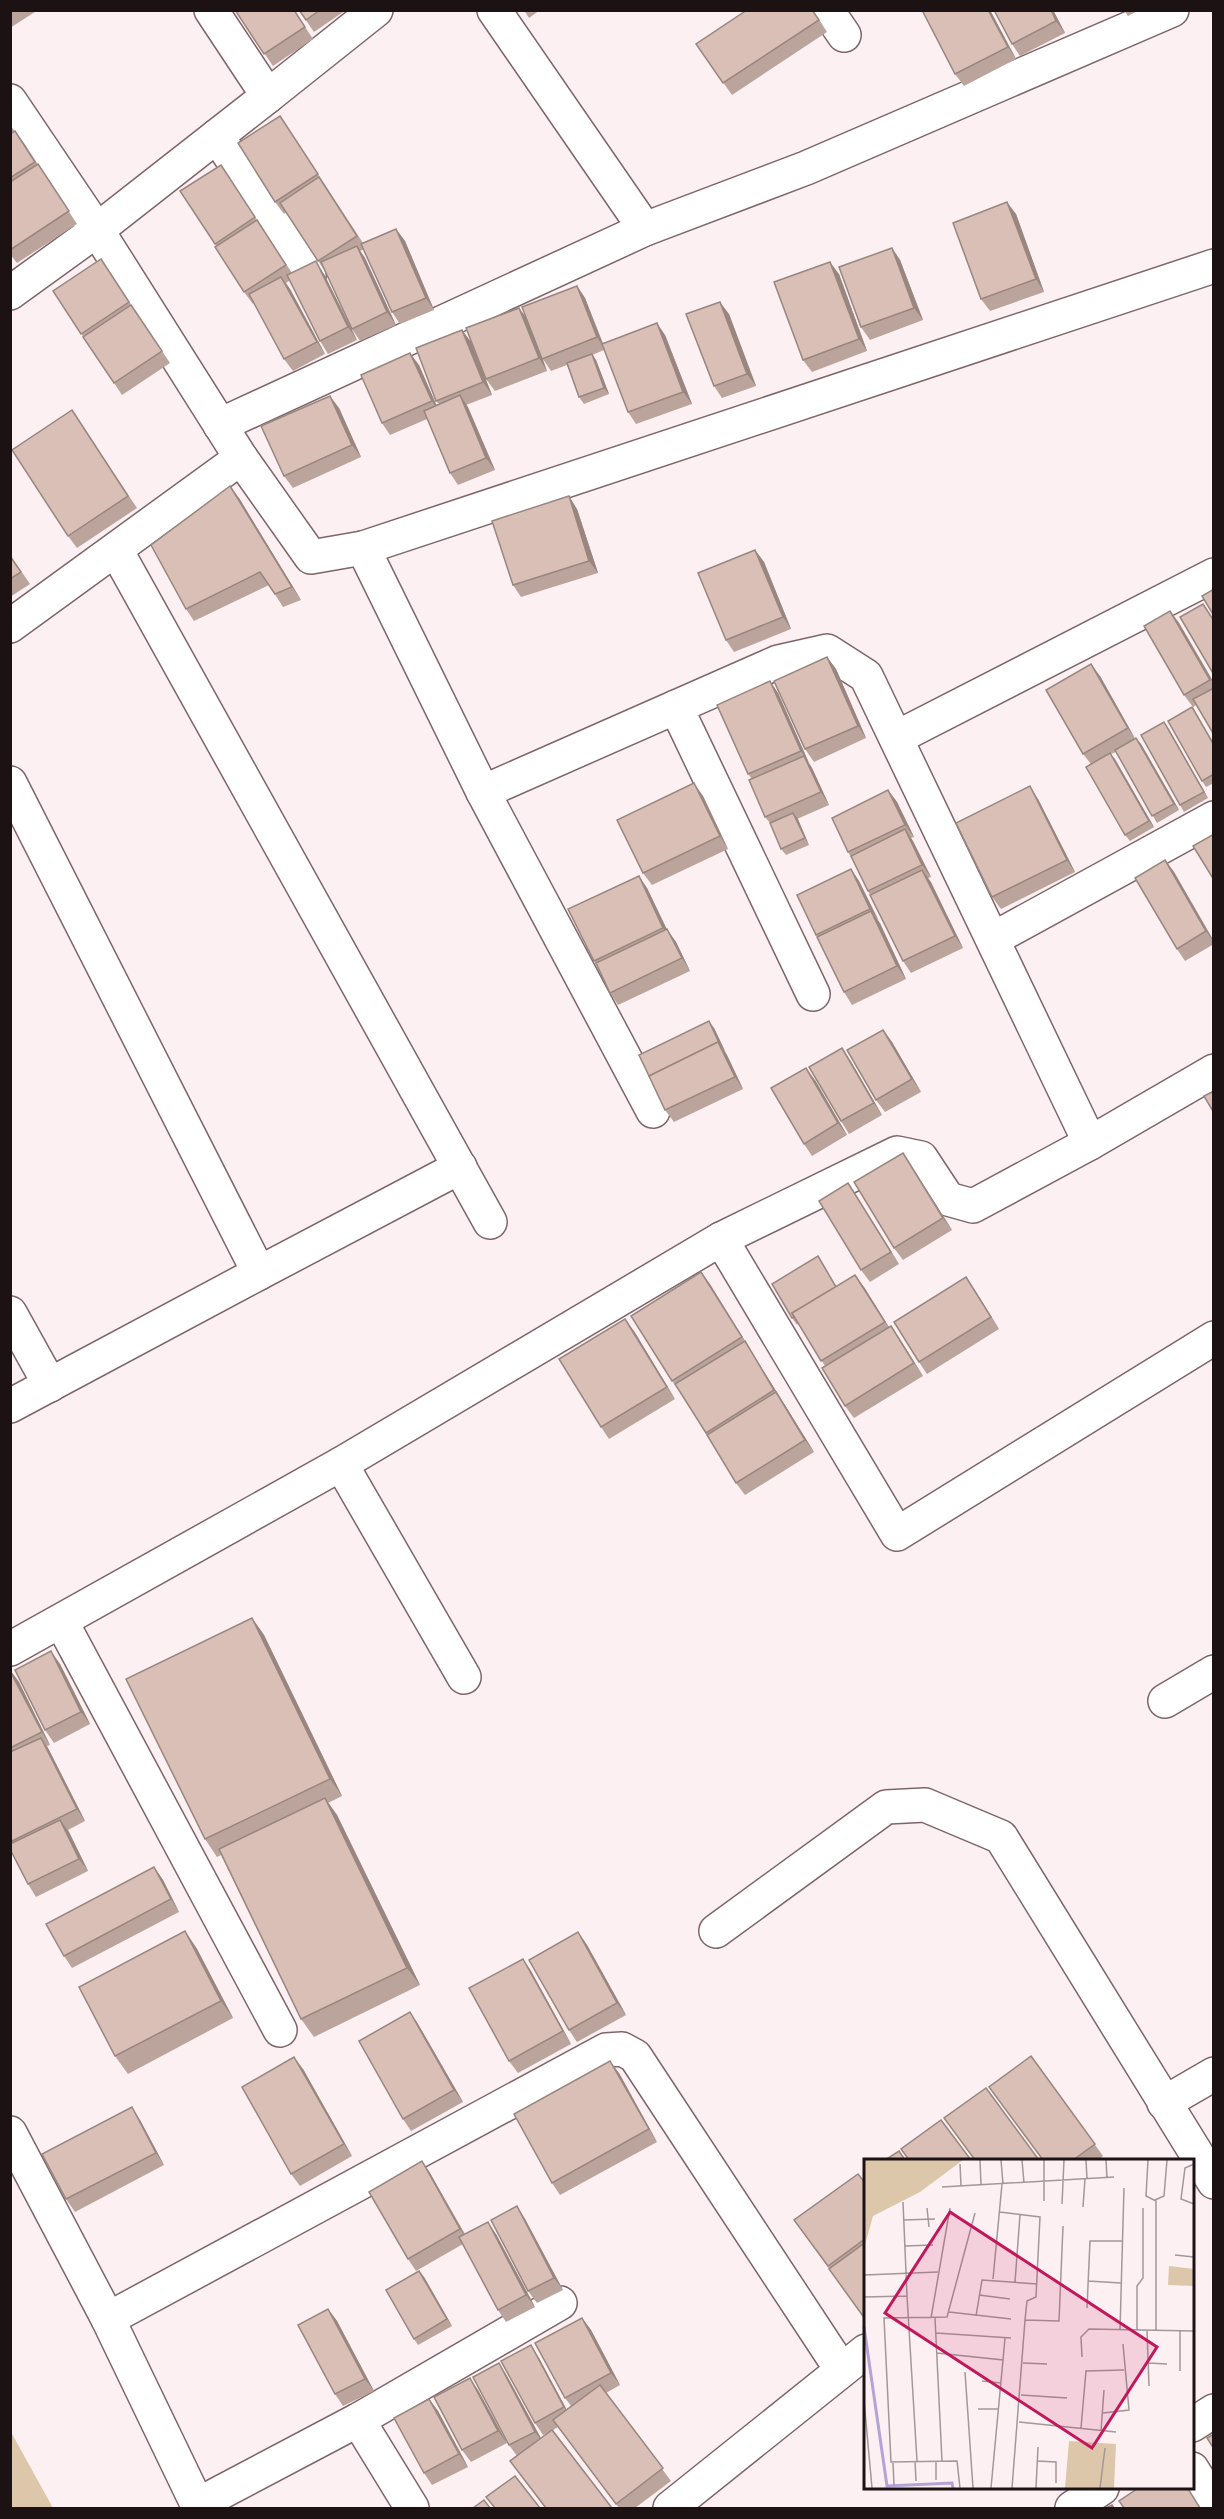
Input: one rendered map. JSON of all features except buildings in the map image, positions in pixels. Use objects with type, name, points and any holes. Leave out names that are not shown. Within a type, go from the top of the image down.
[{"type":"street","points":[[211,10],[268,96]]},
{"type":"street","points":[[10,293],[97,230],[376,10]]},
{"type":"street","points":[[494,10],[645,229]]},
{"type":"street","points":[[220,425],[645,229],[806,168],[1172,10]]},
{"type":"street","points":[[10,101],[97,230],[241,458],[311,557],[363,548],[1214,266]]},
{"type":"street","points":[[217,136],[309,276]]},
{"type":"street","points":[[10,626],[241,458]]},
{"type":"street","points":[[363,548],[483,792],[652,1111]]},
{"type":"street","points":[[116,550],[490,1222]]},
{"type":"street","points":[[896,738],[1214,575]]},
{"type":"street","points":[[483,792],[778,662],[827,651],[866,676],[1090,1143]]},
{"type":"street","points":[[676,707],[813,994]]},
{"type":"street","points":[[10,783],[259,1273]]},
{"type":"street","points":[[993,939],[1214,818]]},
{"type":"street","points":[[10,1648],[342,1464],[721,1239],[897,1153],[921,1158],[948,1199],[973,1206],[1090,1143],[1214,1071]]},
{"type":"street","points":[[10,1406],[460,1167]]},
{"type":"street","points":[[721,1239],[897,1534],[1214,1338]]},
{"type":"street","points":[[10,1313],[51,1385]]},
{"type":"street","points":[[342,1464],[464,1677]]},
{"type":"street","points":[[61,1621],[280,2030]]},
{"type":"street","points":[[1165,1701],[1210,1682]]},
{"type":"street","points":[[716,1931],[886,1807],[925,1805],[1001,1838],[1214,2182]]},
{"type":"street","points":[[108,2319],[606,2050],[622,2049],[634,2056],[853,2360],[670,2508]]},
{"type":"street","points":[[1164,2103],[1214,2074]]},
{"type":"street","points":[[10,2133],[108,2319],[198,2507],[358,2420],[560,2303]]},
{"type":"street","points":[[1194,2424],[1214,2411]]},
{"type":"street","points":[[358,2420],[412,2508]]},
{"type":"street","points":[[1194,2472],[1214,2504]]},
{"type":"street","points":[[1072,2508],[1099,2489]]},
{"type":"shaded area","points":[[11,2432],[53,2508],[11,2508]]}]
